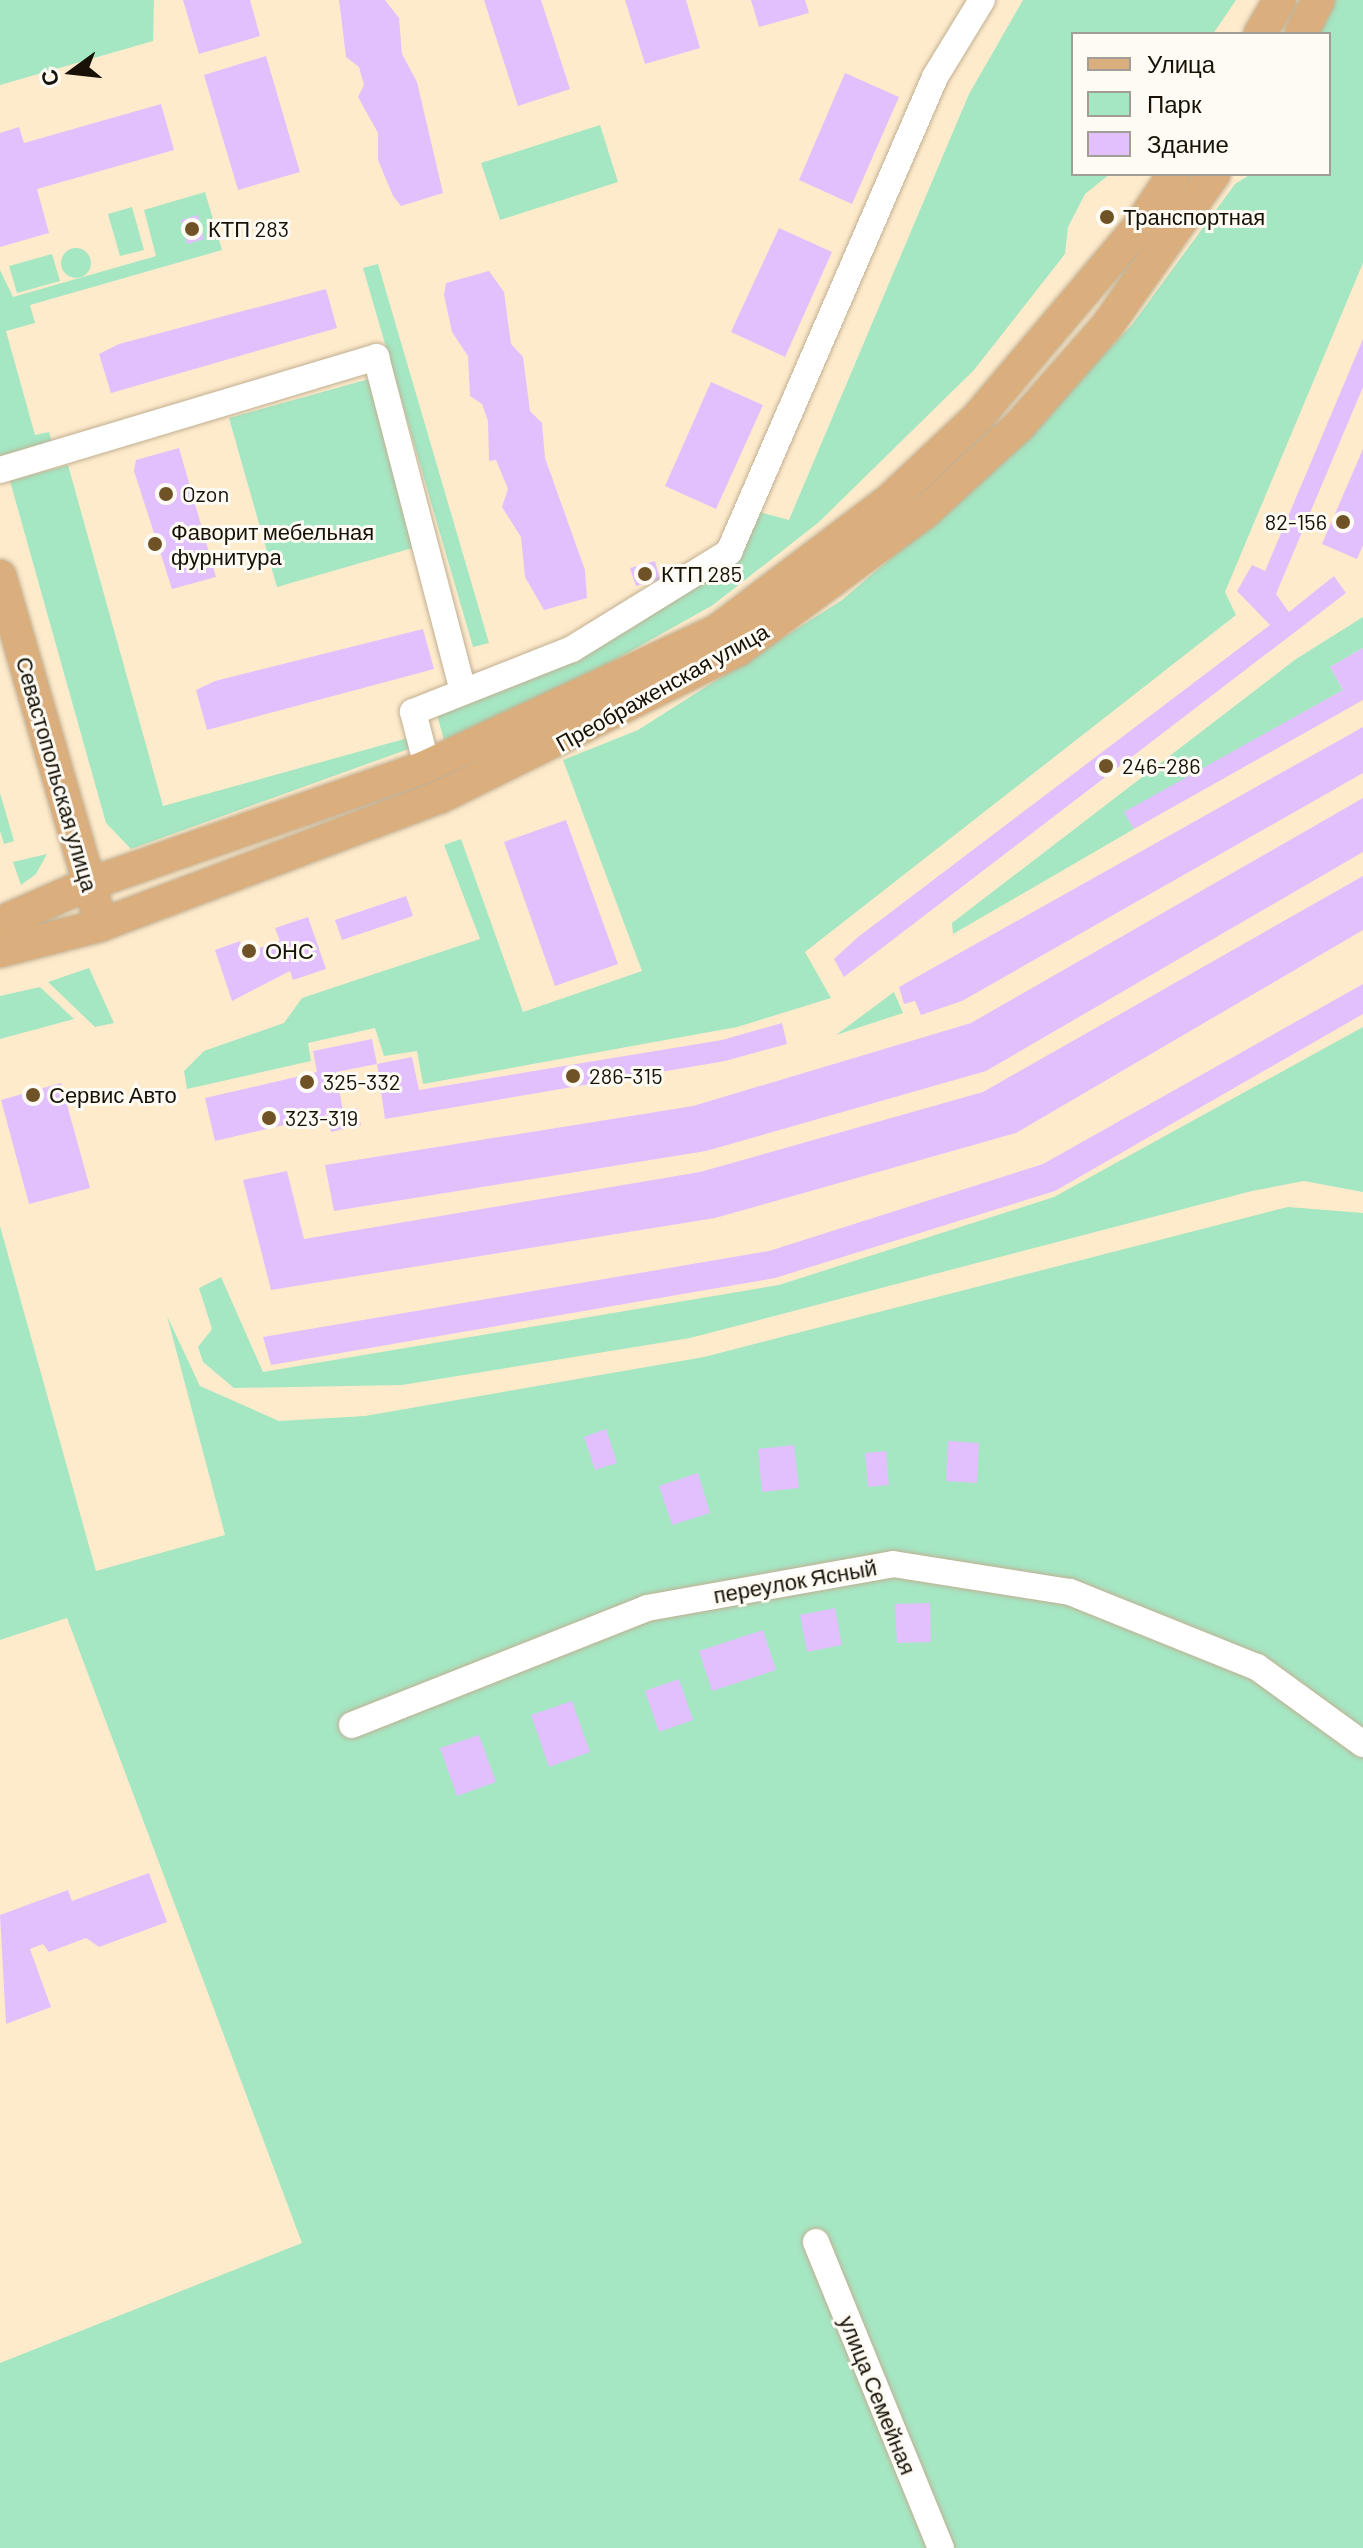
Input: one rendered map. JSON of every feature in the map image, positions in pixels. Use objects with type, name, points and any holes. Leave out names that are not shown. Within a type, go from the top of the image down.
[{"type":"main road","points":[[1261,32],[1280,0]]},
{"type":"main road","points":[[1302,32],[1318,0]]},
{"type":"main road","name":"Преображенская улица","points":[[0,923],[89,884],[427,766],[718,630],[890,500],[988,406],[1140,225],[1173,176]]},
{"type":"main road","name":"Преображенская улица","points":[[0,951],[35,948],[101,925],[512,768],[738,650],[825,591],[1019,426],[1107,326],[1213,176]]},
{"type":"main road","name":"Севастопольская улица","points":[[0,576],[101,925]]},
{"type":"street","points":[[427,766],[413,712],[572,649],[729,552],[935,77],[982,0]]},
{"type":"street","points":[[0,470],[376,357],[463,691]]},
{"type":"street","name":"переулок Ясный","points":[[352,1725],[647,1608],[893,1564],[1070,1592],[1257,1667],[1363,1744]]},
{"type":"street","name":"улица Семейная","points":[[816,2242],[941,2548]]},
{"type":"green space","points":[[0,0],[154,0],[153,41],[0,85]]},
{"type":"green space","points":[[1023,0],[1236,0],[1214,32],[1071,32],[1071,176],[1108,176],[1085,194],[1068,227],[1065,254],[974,370],[819,522],[713,605],[515,716],[444,740],[436,711],[629,630],[737,556],[756,511],[789,520],[969,94]]},
{"type":"green space","points":[[1333,0],[1363,0],[1363,263],[1225,592],[1236,615],[805,952],[831,998],[737,1027],[423,1084],[417,1051],[384,1056],[375,1028],[308,1043],[311,1061],[187,1089],[184,1071],[204,1051],[284,1023],[302,998],[480,939],[444,845],[461,839],[523,1012],[642,971],[563,760],[638,730],[842,600],[966,494],[1131,326],[1235,184],[1248,176],[1331,176],[1331,32],[1316,32]]},
{"type":"green space","points":[[600,125],[618,182],[500,220],[481,163]]},
{"type":"green space","points":[[205,192],[222,250],[30,305],[35,323],[6,331],[35,435],[49,432],[54,449],[0,461],[0,270],[13,297],[156,256],[144,210]]},
{"type":"green space","points":[[132,207],[144,250],[120,256],[108,214]]},
{"type":"green space","points":[[76,248],[87,252],[91,263],[87,274],[76,278],[65,274],[61,263],[65,252]]},
{"type":"green space","points":[[52,254],[60,281],[17,293],[9,266]]},
{"type":"green space","points":[[378,264],[489,643],[473,647],[363,268]]},
{"type":"green space","points":[[369,379],[416,547],[277,587],[229,418]]},
{"type":"green space","points":[[68,465],[163,806],[415,736],[417,746],[131,849],[106,823],[10,481]]},
{"type":"green space","points":[[1363,617],[1363,648],[1330,667],[1343,690],[1125,813],[1134,829],[953,934],[952,923],[1296,659]]},
{"type":"green space","points":[[0,793],[14,841],[4,844],[0,831]]},
{"type":"green space","points":[[47,854],[36,874],[21,885],[13,862]]},
{"type":"green space","points":[[89,968],[114,1023],[95,1027],[48,982]]},
{"type":"green space","points":[[40,987],[74,1019],[0,1039],[0,996]]},
{"type":"green space","points":[[894,992],[903,1013],[836,1035]]},
{"type":"green space","points":[[1363,1027],[1363,1192],[1304,1181],[1252,1191],[690,1338],[402,1385],[234,1388],[203,1362],[198,1347],[212,1329],[199,1288],[221,1277],[263,1372],[779,1285],[1054,1197]]},
{"type":"green space","points":[[1288,1207],[1363,1213],[1363,2548],[0,2548],[0,2363],[302,2243],[67,1618],[0,1640],[0,1226],[96,1571],[225,1535],[167,1316],[200,1386],[279,1421],[365,1416],[704,1357]]},
{"type":"building","points":[[183,0],[250,0],[260,36],[199,54]]},
{"type":"building","points":[[339,0],[385,0],[399,18],[402,54],[417,82],[443,193],[401,206],[393,196],[378,160],[378,133],[358,97],[364,85],[359,67],[346,57]]},
{"type":"building","points":[[484,0],[541,0],[570,89],[518,106]]},
{"type":"building","points":[[625,0],[686,0],[700,48],[645,64]]},
{"type":"building","points":[[751,0],[805,0],[809,13],[759,27]]},
{"type":"building","points":[[266,56],[300,172],[238,190],[204,75]]},
{"type":"building","points":[[845,73],[899,97],[852,204],[799,180]]},
{"type":"building","points":[[161,104],[174,150],[37,189],[49,233],[0,247],[0,133],[19,127],[24,143]]},
{"type":"building","name":"КТП 283","points":[[198,215],[204,239],[187,244],[181,220]]},
{"type":"building","points":[[779,228],[832,252],[785,357],[731,332]]},
{"type":"building","points":[[489,271],[504,292],[511,344],[523,357],[530,411],[542,423],[545,458],[585,570],[587,598],[544,610],[525,577],[521,537],[502,507],[508,489],[496,460],[489,461],[488,421],[482,404],[470,396],[468,356],[452,332],[444,295],[446,283]]},
{"type":"building","points":[[326,289],[337,328],[111,393],[99,354],[119,344]]},
{"type":"building","name":"246-286","points":[[1363,339],[1363,387],[1276,594],[1289,612],[1334,576],[1346,593],[844,977],[834,959],[858,937],[1270,625],[1237,591],[1252,565],[1265,571]]},
{"type":"building","points":[[711,382],[763,405],[716,509],[665,486]]},
{"type":"building","points":[[179,448],[216,577],[172,589],[134,471],[136,460]]},
{"type":"building","name":"82-156","points":[[1363,449],[1363,545],[1357,559],[1322,544]]},
{"type":"building","name":"КТП 285","points":[[655,561],[660,580],[636,586],[630,568]]},
{"type":"building","points":[[423,629],[434,669],[207,730],[196,690],[215,681]]},
{"type":"building","points":[[1363,648],[1363,700],[1134,829],[1124,812],[1343,690],[1330,667]]},
{"type":"building","points":[[1363,727],[1363,773],[962,1001],[921,1015],[915,1001],[904,1004],[899,987]]},
{"type":"building","points":[[1363,798],[1363,852],[986,1071],[706,1151],[334,1211],[325,1165],[693,1106],[971,1023]]},
{"type":"building","points":[[566,820],[618,964],[555,986],[504,842]]},
{"type":"building","points":[[1363,876],[1363,930],[1016,1133],[715,1218],[271,1290],[243,1180],[287,1171],[304,1239],[700,1172],[983,1092]]},
{"type":"building","points":[[406,896],[413,916],[342,940],[335,920]]},
{"type":"building","points":[[308,917],[326,969],[293,980],[290,971],[232,1001],[215,950],[240,941],[244,953],[280,941],[275,928]]},
{"type":"building","points":[[1363,984],[1363,1014],[1055,1191],[775,1278],[271,1365],[263,1337],[769,1251],[1043,1164]]},
{"type":"building","name":"286-315","points":[[782,1023],[787,1044],[725,1061],[385,1119],[377,1064],[412,1057],[419,1090],[722,1040]]},
{"type":"building","points":[[372,1039],[377,1064],[336,1072],[343,1111],[357,1108],[361,1125],[331,1132],[327,1115],[215,1141],[205,1098],[317,1072],[313,1051]]},
{"type":"building","points":[[61,1083],[90,1188],[29,1204],[1,1100]]},
{"type":"building","points":[[606,1429],[617,1463],[595,1470],[584,1437]]},
{"type":"building","points":[[948,1441],[979,1443],[977,1483],[946,1481]]},
{"type":"building","points":[[794,1445],[799,1488],[762,1492],[758,1449]]},
{"type":"building","points":[[886,1451],[889,1485],[868,1487],[865,1453]]},
{"type":"building","points":[[698,1473],[710,1513],[672,1525],[659,1486]]},
{"type":"building","points":[[930,1603],[931,1642],[897,1643],[895,1604]]},
{"type":"building","points":[[835,1608],[842,1645],[807,1652],[800,1615]]},
{"type":"building","points":[[763,1630],[776,1670],[712,1691],[699,1651]]},
{"type":"building","points":[[679,1679],[693,1720],[659,1732],[645,1691]]},
{"type":"building","points":[[572,1701],[590,1752],[549,1767],[531,1715]]},
{"type":"building","points":[[479,1735],[496,1782],[457,1796],[440,1748]]},
{"type":"building","points":[[149,1873],[167,1922],[99,1947],[86,1938],[49,1952],[43,1944],[30,1949],[51,2007],[6,2024],[0,1915],[68,1890],[72,1901]]},
{"type":"place","name":"Транспортная","points":[[1107,217]]},
{"type":"place","name":"КТП 283","points":[[192,229]]},
{"type":"place","name":"Ozon","points":[[166,494]]},
{"type":"place","name":"82-156","points":[[1343,522]]},
{"type":"place","name":"Фаворит мебельная фурнитура","points":[[155,544]]},
{"type":"place","name":"КТП 285","points":[[645,574]]},
{"type":"place","name":"246-286","points":[[1106,766]]},
{"type":"place","name":"ОНС","points":[[249,951]]},
{"type":"place","name":"286-315","points":[[573,1076]]},
{"type":"place","name":"325-332","points":[[307,1082]]},
{"type":"place","name":"Сервис Авто","points":[[33,1095]]},
{"type":"place","name":"323-319","points":[[269,1118]]}]
